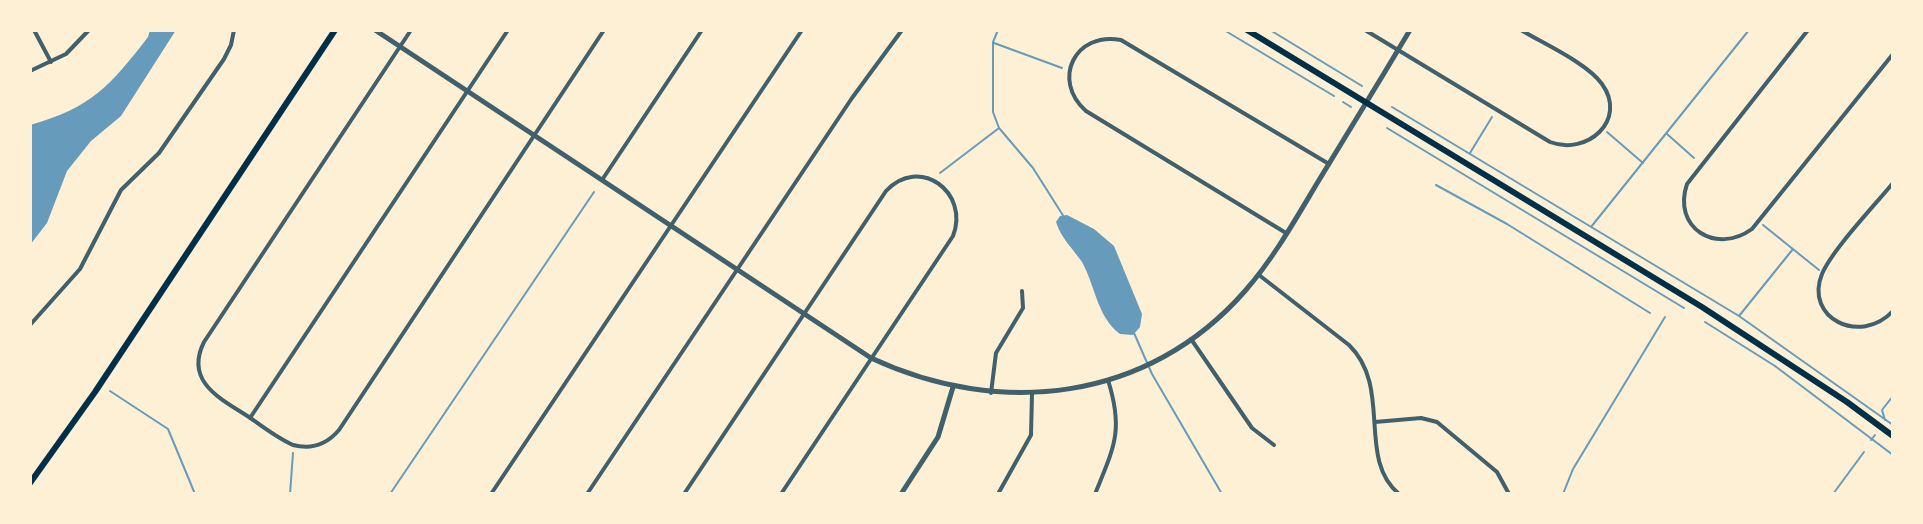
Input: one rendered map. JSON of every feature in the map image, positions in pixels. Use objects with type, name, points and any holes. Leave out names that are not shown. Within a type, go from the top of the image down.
[{"type":"main road","points":[[30,483],[95,392],[335,30]]},
{"type":"main road","points":[[1246,30],[1702,307],[1847,402],[1893,436]]},
{"type":"street","points":[[34,30],[51,62]]},
{"type":"street","points":[[30,70],[66,54],[89,30]]},
{"type":"street","points":[[30,325],[80,269],[121,190],[159,153],[224,58],[231,45],[234,30]]},
{"type":"street","points":[[375,30],[871,358],[921,379],[952,387],[991,393],[1032,394],[1108,380],[1153,362],[1191,339],[1233,305],[1259,275],[1410,30]]},
{"type":"street","points":[[411,30],[202,347],[199,369],[206,385],[217,397],[298,447],[315,447],[332,438],[604,30]]},
{"type":"street","points":[[250,418],[508,30]]},
{"type":"street","points":[[601,181],[702,30]]},
{"type":"street","points":[[491,494],[669,225],[802,30]]},
{"type":"street","points":[[587,494],[735,270],[852,98],[902,30]]},
{"type":"street","points":[[1365,30],[1550,141],[1572,146],[1592,139],[1601,130],[1609,113],[1608,97],[1603,85],[1588,70],[1521,30]]},
{"type":"street","points":[[1808,30],[1687,184],[1683,201],[1686,215],[1695,228],[1706,237],[1727,240],[1752,229],[1893,54]]},
{"type":"street","points":[[1286,233],[1086,111],[1077,102],[1070,88],[1069,71],[1075,56],[1094,41],[1107,38],[1121,40],[1329,164]]},
{"type":"street","points":[[684,494],[890,188],[912,177],[937,182],[948,193],[955,205],[955,231],[781,494]]},
{"type":"street","points":[[1893,183],[1826,267],[1819,286],[1825,309],[1834,320],[1847,326],[1865,328],[1874,326],[1893,311]]},
{"type":"street","points":[[1259,275],[1358,354],[1370,379],[1381,472],[1388,484],[1399,494]]},
{"type":"street","points":[[991,393],[996,352],[1023,308],[1022,291]]},
{"type":"street","points":[[1191,339],[1252,428],[1274,445]]},
{"type":"street","points":[[1095,494],[1117,431],[1117,408],[1108,380]]},
{"type":"street","points":[[901,494],[938,437],[952,387]]},
{"type":"street","points":[[998,494],[1031,435],[1032,394]]},
{"type":"street","points":[[1376,422],[1421,418],[1437,422],[1497,472],[1509,494]]},
{"type":"water","points":[[150,30],[176,30],[121,116],[91,141],[67,171],[47,223],[30,245],[30,125],[69,111],[98,93],[135,54],[148,37]]},
{"type":"water","points":[[1067,215],[1094,229],[1114,246],[1142,314],[1140,327],[1133,335],[1120,334],[1112,327],[1101,310],[1082,262],[1058,228],[1056,222],[1060,216]]},
{"type":"waterway","points":[[998,30],[993,42],[993,112],[999,128],[1033,168],[1064,217]]},
{"type":"waterway","points":[[1224,30],[1334,96]]},
{"type":"waterway","points":[[1270,30],[1362,86]]},
{"type":"waterway","points":[[1591,227],[1749,30]]},
{"type":"waterway","points":[[994,43],[1062,68]]},
{"type":"waterway","points":[[1343,102],[1351,107]]},
{"type":"waterway","points":[[1392,107],[1739,316],[1893,425]]},
{"type":"waterway","points":[[1470,153],[1492,117]]},
{"type":"waterway","points":[[940,173],[999,128]]},
{"type":"waterway","points":[[1387,128],[1684,308]]},
{"type":"waterway","points":[[1607,132],[1643,163]]},
{"type":"waterway","points":[[1667,134],[1694,158]]},
{"type":"waterway","points":[[1436,185],[1507,224],[1650,313]]},
{"type":"waterway","points":[[390,494],[594,192]]},
{"type":"waterway","points":[[1763,225],[1819,270]]},
{"type":"waterway","points":[[1739,316],[1793,249]]},
{"type":"waterway","points":[[1563,494],[1573,469],[1665,317]]},
{"type":"waterway","points":[[1705,322],[1775,366],[1893,455]]},
{"type":"waterway","points":[[1134,333],[1152,374],[1222,494]]},
{"type":"waterway","points":[[110,391],[168,429],[195,494]]},
{"type":"waterway","points":[[1885,420],[1882,410],[1893,396]]},
{"type":"waterway","points":[[1871,440],[1875,435]]},
{"type":"waterway","points":[[1833,494],[1864,452]]},
{"type":"waterway","points":[[290,494],[293,453]]}]
